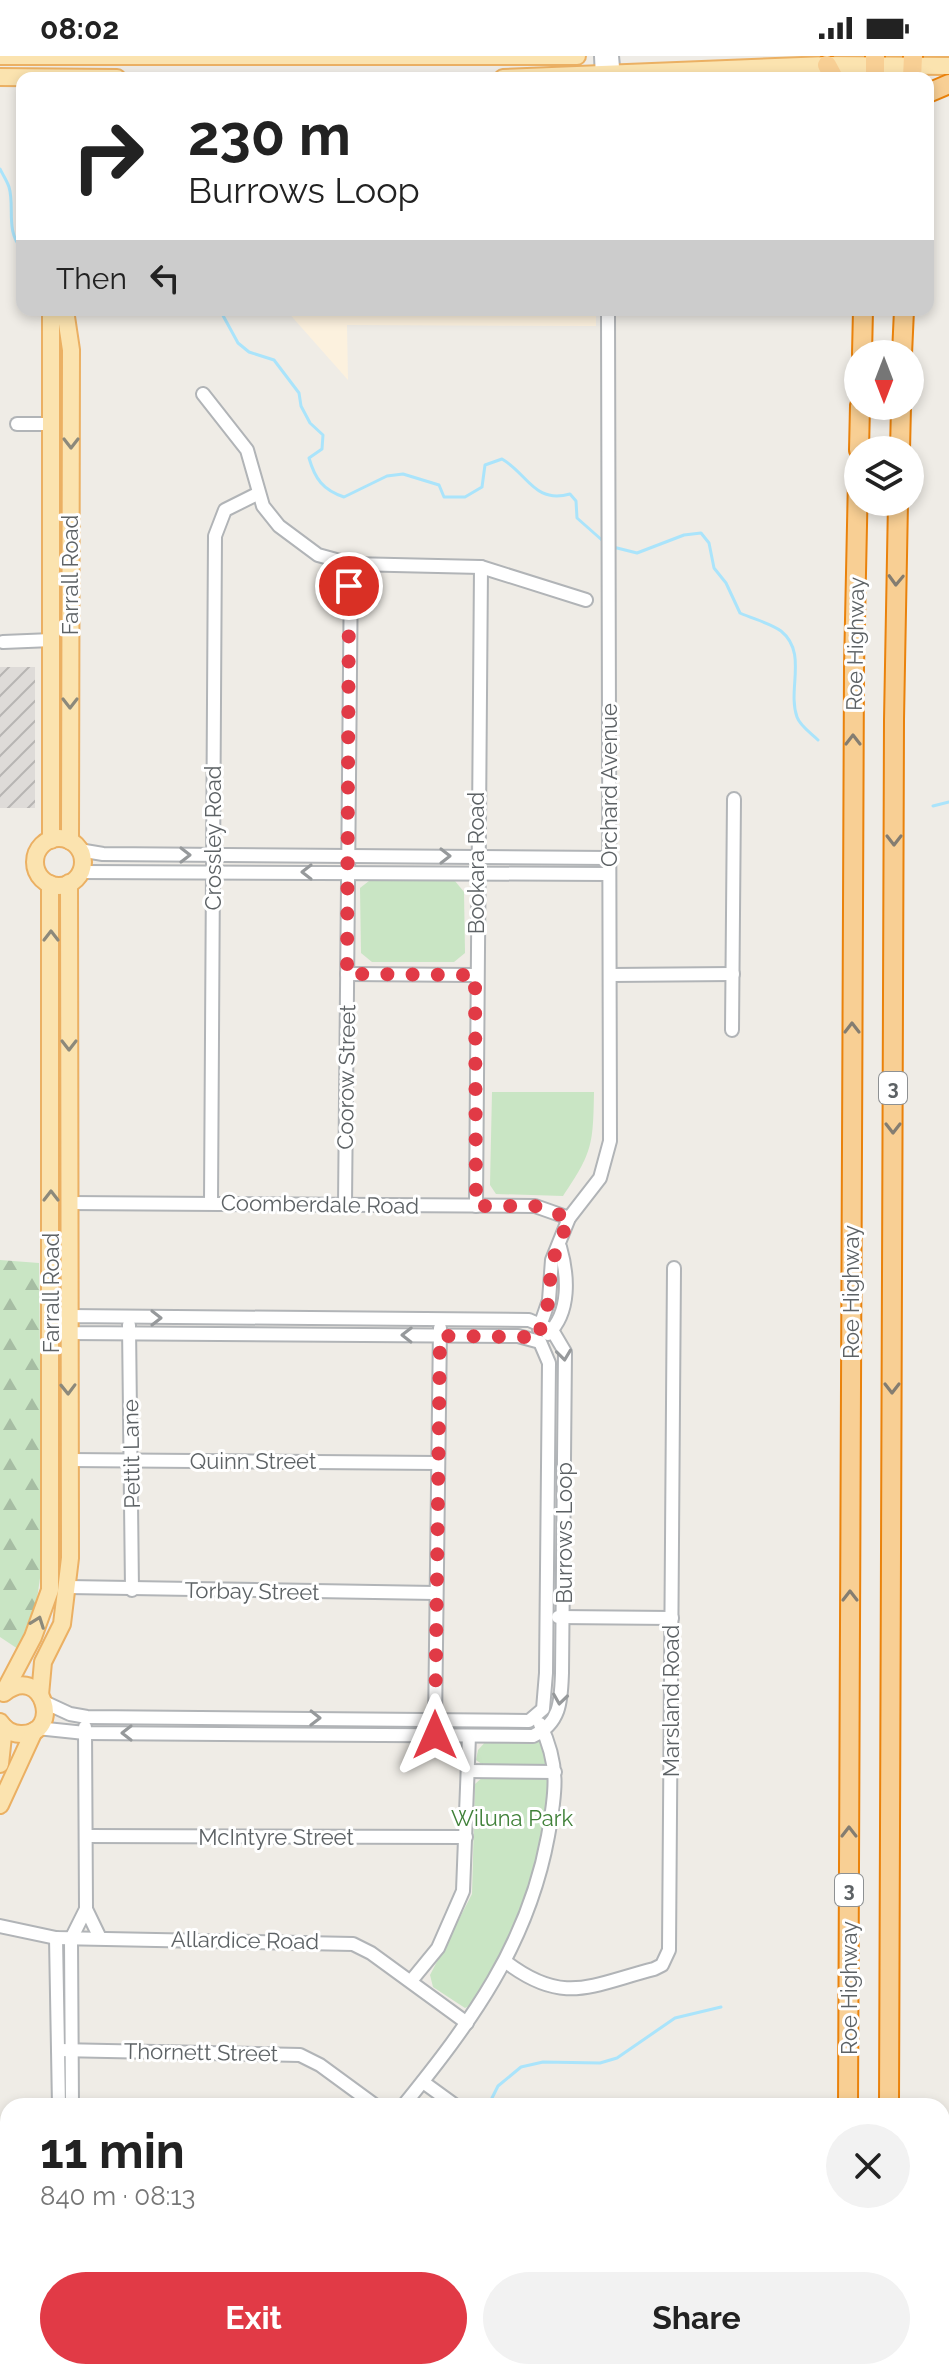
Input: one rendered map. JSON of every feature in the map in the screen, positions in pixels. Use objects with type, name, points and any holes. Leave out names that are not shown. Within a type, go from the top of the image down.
[{"type":"highway","points":[[862,340],[863,316]]},
{"type":"highway","points":[[903,340],[904,316]]},
{"type":"highway","name":"Roe Highway","points":[[848,2098],[853,699],[857,516]]},
{"type":"highway","name":"Roe Highway","points":[[889,2098],[894,752],[898,516]]},
{"type":"main road","points":[[0,56],[577,56]]},
{"type":"main road","points":[[830,72],[875,66],[949,66]]},
{"type":"main road","name":"Farrall Road","points":[[51,316],[51,840]]},
{"type":"main road","name":"Farrall Road","points":[[66,316],[70,338],[71,402],[70,807],[74,846]]},
{"type":"main road","points":[[52,341],[70,338]]},
{"type":"main road","points":[[53,402],[71,402]]},
{"type":"main road","points":[[52,483],[71,482]]},
{"type":"main road","points":[[52,548],[71,547]]},
{"type":"main road","points":[[51,807],[70,807]]},
{"type":"main road","points":[[51,840],[74,846],[83,861],[75,878],[50,884],[38,874],[35,860],[41,847],[51,840]]},
{"type":"main road","name":"Farrall Road","points":[[36,1730],[44,1718],[43,1662],[62,1624],[68,1587],[68,1203],[75,878]]},
{"type":"main road","name":"Farrall Road","points":[[2,1696],[33,1637],[50,1590],[50,884]]},
{"type":"main road","points":[[2,1696],[26,1686],[42,1698]]},
{"type":"main road","points":[[0,1764],[2,1725],[18,1734],[36,1730]]},
{"type":"main road","points":[[0,1805],[36,1730]]},
{"type":"street","name":"Orchard Avenue","points":[[547,1327],[551,1265],[569,1218],[600,1178],[609,1154],[608,316]]},
{"type":"street","points":[[203,394],[247,450],[257,494],[270,516],[306,547],[331,560],[351,564],[481,567],[586,600]]},
{"type":"street","points":[[17,424],[53,424]]},
{"type":"street","name":"Crossley Road","points":[[211,1203],[215,536],[225,510],[257,494]]},
{"type":"street","name":"Coorow Street","points":[[345,1205],[351,564]]},
{"type":"street","name":"Bookara Road","points":[[476,1206],[475,975],[481,567]]},
{"type":"street","points":[[3,642],[52,640]]},
{"type":"street","points":[[732,1030],[734,799]]},
{"type":"street","points":[[74,846],[141,855],[609,858]]},
{"type":"street","points":[[141,855],[141,871]]},
{"type":"street","points":[[278,855],[279,872]]},
{"type":"street","points":[[410,872],[411,856]]},
{"type":"street","points":[[75,878],[141,871],[609,874]]},
{"type":"street","points":[[347,974],[475,975]]},
{"type":"street","points":[[611,975],[733,974]]},
{"type":"street","name":"Coomberdale Road","points":[[68,1203],[535,1206],[569,1218]]},
{"type":"street","name":"Marsland Road","points":[[506,1962],[546,1986],[567,1991],[654,1969],[667,1958],[670,1936],[674,1268]]},
{"type":"street","points":[[51,1324],[129,1333],[530,1337],[538,1341],[547,1327],[529,1320],[253,1318],[129,1318],[68,1325]]},
{"type":"street","name":"Pettit Lane","points":[[129,1318],[132,1590]]},
{"type":"street","points":[[193,1318],[193,1334]]},
{"type":"street","points":[[253,1318],[253,1334]]},
{"type":"street","points":[[312,1319],[312,1335]]},
{"type":"street","points":[[371,1320],[372,1335]]},
{"type":"street","points":[[435,1735],[440,1321]]},
{"type":"street","name":"Burrows Loop","points":[[543,1731],[559,1710],[562,1673],[565,1439],[565,1352],[547,1327]]},
{"type":"street","name":"Burrows Loop","points":[[537,1718],[544,1700],[546,1673],[549,1363],[538,1341]]},
{"type":"street","points":[[548,1384],[565,1384]]},
{"type":"street","points":[[548,1439],[565,1439]]},
{"type":"street","name":"Quinn Street","points":[[69,1460],[437,1463]]},
{"type":"street","points":[[547,1501],[564,1501]]},
{"type":"street","points":[[547,1557],[563,1558]]},
{"type":"street","name":"Torbay Street","points":[[68,1587],[435,1593]]},
{"type":"street","points":[[547,1617],[672,1618]]},
{"type":"street","points":[[546,1673],[562,1673]]},
{"type":"street","points":[[42,1698],[58,1710],[84,1716],[529,1721],[537,1718],[551,1746],[555,1772],[552,1815],[540,1876],[506,1962],[467,2023],[410,2098]]},
{"type":"street","points":[[63,1994],[71,1939],[86,1909],[84,1716]]},
{"type":"street","points":[[166,1717],[166,1733]]},
{"type":"street","points":[[226,1717],[226,1734]]},
{"type":"street","points":[[285,1717],[286,1734]]},
{"type":"street","points":[[345,1718],[346,1735]]},
{"type":"street","points":[[36,1730],[469,1736],[533,1736],[543,1731]]},
{"type":"street","points":[[411,1981],[438,1948],[456,1913],[463,1891],[469,1736]]},
{"type":"street","points":[[468,1771],[555,1772]]},
{"type":"street","name":"McIntyre Street","points":[[87,1836],[466,1837]]},
{"type":"street","points":[[86,1909],[100,1938]]},
{"type":"street","name":"Allardice Road","points":[[0,1926],[71,1939],[341,1942],[361,1947],[467,2023]]},
{"type":"street","points":[[56,1938],[71,2098]]},
{"type":"street","points":[[60,2098],[65,2050]]},
{"type":"street","name":"Thornett Street","points":[[65,2050],[300,2055],[320,2065],[365,2098]]},
{"type":"street","points":[[423,2082],[446,2098]]},
{"type":"shaded area","points":[[291,316],[596,316],[596,326],[347,325],[348,380]]},
{"type":"shaded area","points":[[0,667],[35,667],[35,808],[0,808]]},
{"type":"green space","points":[[369,881],[455,881],[464,892],[465,953],[454,962],[372,962],[361,953],[360,888]]},
{"type":"green space","points":[[492,1092],[594,1092],[589,1147],[563,1196],[496,1194],[490,1185]]},
{"type":"green space","points":[[0,1260],[39,1263],[42,1564],[37,1599],[18,1649],[0,1637]]},
{"type":"green space","name":"Wiluna Park","points":[[488,1739],[538,1739],[547,1749],[548,1766],[486,1767],[476,1760],[478,1750]]},
{"type":"green space","name":"Wiluna Park","points":[[484,1776],[544,1777],[552,1782],[532,1898],[476,2003],[465,2008],[433,1987],[430,1975],[472,1894],[475,1784]]},
{"type":"waterway","points":[[0,169],[11,195],[12,227],[16,240]]},
{"type":"waterway","points":[[223,316],[238,343],[249,352],[274,360],[299,393],[301,406],[310,423],[323,435],[322,449],[309,458],[311,465],[317,478],[331,491],[344,497],[387,476],[403,474],[439,485],[444,497],[465,497],[482,487],[485,465],[502,459],[540,491],[548,495],[570,494],[576,501],[577,518],[603,541]]},
{"type":"waterway","points":[[613,547],[637,553],[684,535],[701,533],[709,543],[714,568],[726,583],[740,613],[777,628],[789,640],[795,660],[797,717],[818,740]]},
{"type":"waterway","points":[[933,806],[949,802]]},
{"type":"waterway","points":[[492,2098],[498,2086],[521,2067],[543,2062],[600,2063],[617,2058],[675,2018],[721,2007]]},
{"type":"route","points":[[349,586],[347,974],[475,975],[476,1206],[535,1206],[569,1218],[560,1247],[552,1260],[549,1300],[537,1340],[530,1337],[440,1336],[435,1735]]}]
